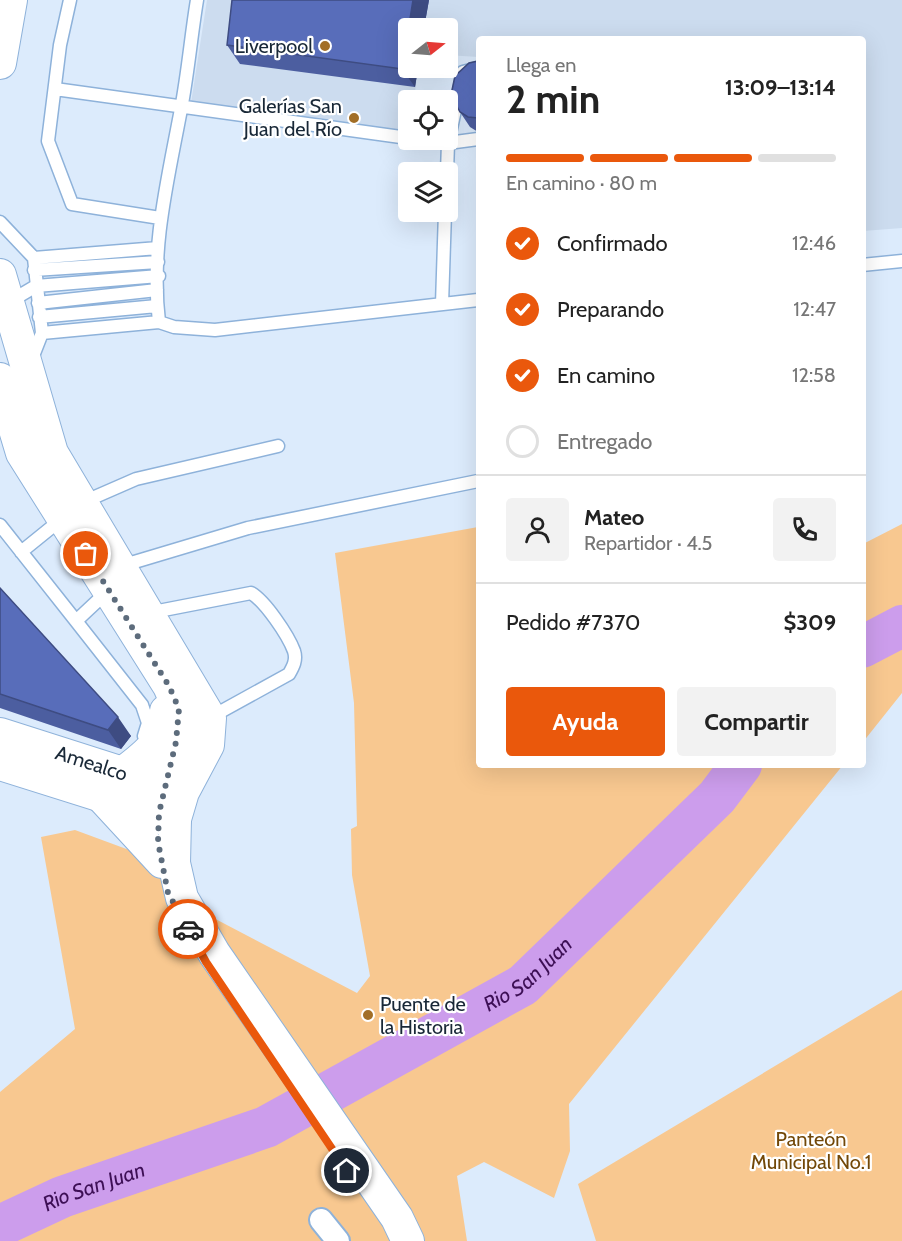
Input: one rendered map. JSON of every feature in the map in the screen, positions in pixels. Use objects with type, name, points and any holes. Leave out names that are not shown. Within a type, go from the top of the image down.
[{"type":"main road","points":[[0,63],[10,0]]},
{"type":"main road","points":[[12,296],[14,374],[5,411],[22,453],[73,510],[115,578],[179,709],[176,742],[178,792],[174,863],[182,898],[210,957]]},
{"type":"main road","points":[[14,374],[52,453],[73,510]]},
{"type":"main road","points":[[115,578],[147,613],[210,718],[208,745],[178,792],[158,842],[168,893],[396,1232]]},
{"type":"main road","points":[[121,771],[147,754],[165,731],[169,686]]},
{"type":"main road","name":"Amealco","points":[[0,734],[121,771],[178,792]]},
{"type":"main road","name":"Amealco","points":[[0,764],[101,796],[178,792]]},
{"type":"main road","points":[[101,796],[162,862]]},
{"type":"street","points":[[321,1220],[338,1241]]},
{"type":"lane","points":[[70,0],[54,89],[48,141],[72,204],[160,218]]},
{"type":"lane","points":[[159,321],[157,290],[160,218],[181,108],[196,0]]},
{"type":"lane","points":[[458,96],[463,72],[476,69]]},
{"type":"lane","points":[[54,89],[398,137]]},
{"type":"lane","points":[[458,142],[476,139]]},
{"type":"lane","points":[[0,222],[34,264],[36,286]]},
{"type":"lane","points":[[442,304],[445,222]]},
{"type":"lane","points":[[34,264],[158,248]]},
{"type":"lane","points":[[866,265],[902,261]]},
{"type":"lane","points":[[34,264],[158,262]]},
{"type":"lane","points":[[12,296],[36,286],[159,276]]},
{"type":"lane","points":[[12,296],[36,286]]},
{"type":"lane","points":[[12,296],[157,290]]},
{"type":"lane","points":[[12,296],[39,317],[42,333],[14,374]]},
{"type":"lane","points":[[42,333],[159,321],[174,327],[214,330],[476,300]]},
{"type":"lane","points":[[39,317],[157,306]]},
{"type":"lane","points":[[21,552],[73,510],[136,479],[278,446]]},
{"type":"lane","points":[[75,621],[115,578],[248,528],[476,481]]},
{"type":"lane","points":[[0,525],[142,705],[148,723],[144,738],[121,771]]},
{"type":"lane","points":[[147,613],[251,593],[262,599],[294,652],[295,665],[289,674],[210,718]]},
{"type":"shaded area","name":"Galerías San Juan del Río","points":[[207,0],[902,0],[902,228],[866,231],[866,36],[476,36],[476,57],[458,56],[458,18],[398,18],[398,78],[417,78],[415,90],[398,90],[398,133],[191,103]]},
{"type":"green space","points":[[902,524],[902,693],[866,738],[866,542]]},
{"type":"green space","points":[[476,527],[476,768],[841,768],[569,1104],[570,1151],[554,1198],[484,1162],[457,1176],[467,1241],[0,1241],[0,1092],[75,1029],[41,837],[75,830],[140,854],[204,913],[357,993],[370,976],[352,875],[351,829],[357,826],[354,703],[335,553]]},
{"type":"green space","name":"Panteón Municipal No.1","points":[[902,990],[902,1241],[596,1241],[578,1184]]},
{"type":"building","name":"Liverpool","points":[[232,0],[413,0],[410,18],[398,18],[398,68],[227,45]]},
{"type":"building","points":[[476,61],[476,118],[468,117],[458,108],[458,90],[452,90],[458,73],[469,63]]},
{"type":"building","points":[[0,588],[118,717],[108,730],[0,694]]},
{"type":"waterway","name":"Rio San Juan","points":[[866,645],[902,626]]},
{"type":"waterway","name":"Rio San Juan","points":[[0,1226],[62,1197],[266,1127],[523,985],[717,797],[739,768]]},
{"type":"way so far","points":[[86,554],[169,686],[179,709],[176,742],[159,813],[158,842],[168,893],[188,929]]},
{"type":"place","name":"Liverpool","points":[[325,46]]},
{"type":"place","name":"Galerías San Juan del Río","points":[[354,118]]},
{"type":"place","name":"Puente de la Historia","points":[[368,1015]]},
{"type":"route","points":[[188,929],[206,962],[347,1171]]}]
